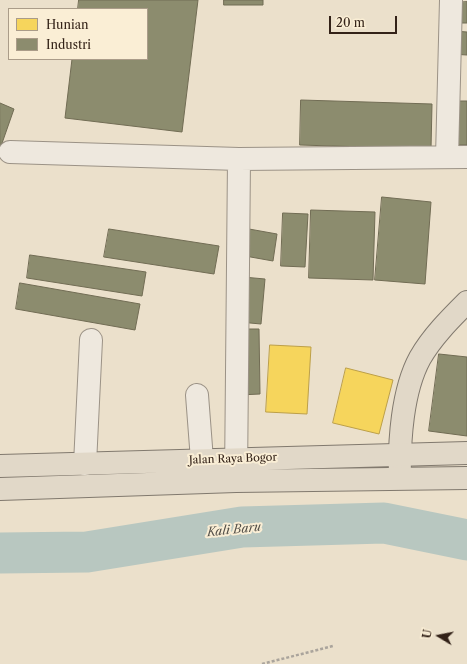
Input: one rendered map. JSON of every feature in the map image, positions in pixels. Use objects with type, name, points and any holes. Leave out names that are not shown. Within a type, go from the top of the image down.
[{"type":"main road","points":[[400,478],[400,454],[407,394],[420,359],[438,333],[467,302]]},
{"type":"main road","name":"Jalan Raya Bogor","points":[[0,466],[467,453]]},
{"type":"main road","name":"Jalan Raya Bogor","points":[[0,489],[236,481],[467,478]]},
{"type":"lane","points":[[10,152],[239,159],[457,157],[451,0]]},
{"type":"lane","points":[[236,481],[235,459],[239,159]]},
{"type":"lane","points":[[84,464],[91,340]]},
{"type":"lane","points":[[197,395],[202,460]]},
{"type":"path","points":[[262,664],[333,646]]},
{"type":"building: Hunian","points":[[270,345],[311,347],[307,414],[266,412]]},
{"type":"building: Hunian","points":[[346,368],[393,380],[379,434],[333,423]]},
{"type":"building: Industri","points":[[79,0],[198,0],[182,132],[65,118],[72,60],[148,60],[148,8],[78,8]]},
{"type":"building: Industri","points":[[224,0],[263,0],[263,5],[224,5]]},
{"type":"building: Industri","points":[[467,2],[467,23],[453,23],[452,3]]},
{"type":"building: Industri","points":[[454,31],[467,32],[467,55],[451,54]]},
{"type":"building: Industri","points":[[301,100],[432,104],[431,149],[300,145]]},
{"type":"building: Industri","points":[[450,101],[467,101],[467,145],[450,145]]},
{"type":"building: Industri","points":[[0,103],[14,109],[0,149]]},
{"type":"building: Industri","points":[[382,197],[431,202],[425,284],[375,280]]},
{"type":"building: Industri","points":[[311,210],[375,212],[373,280],[309,278]]},
{"type":"building: Industri","points":[[283,213],[308,214],[305,267],[281,266]]},
{"type":"building: Industri","points":[[109,229],[219,246],[214,274],[104,257]]},
{"type":"building: Industri","points":[[249,229],[277,234],[273,261],[245,256]]},
{"type":"building: Industri","points":[[30,255],[146,272],[142,296],[27,278]]},
{"type":"building: Industri","points":[[243,277],[265,279],[261,324],[239,322]]},
{"type":"building: Industri","points":[[20,283],[140,304],[135,330],[16,309]]},
{"type":"building: Industri","points":[[238,329],[259,329],[260,394],[239,395]]},
{"type":"building: Industri","points":[[439,354],[467,357],[467,436],[429,431]]},
{"type":"waterway","name":"Kali Baru","points":[[0,553],[87,552],[242,527],[384,523],[467,540]]}]
